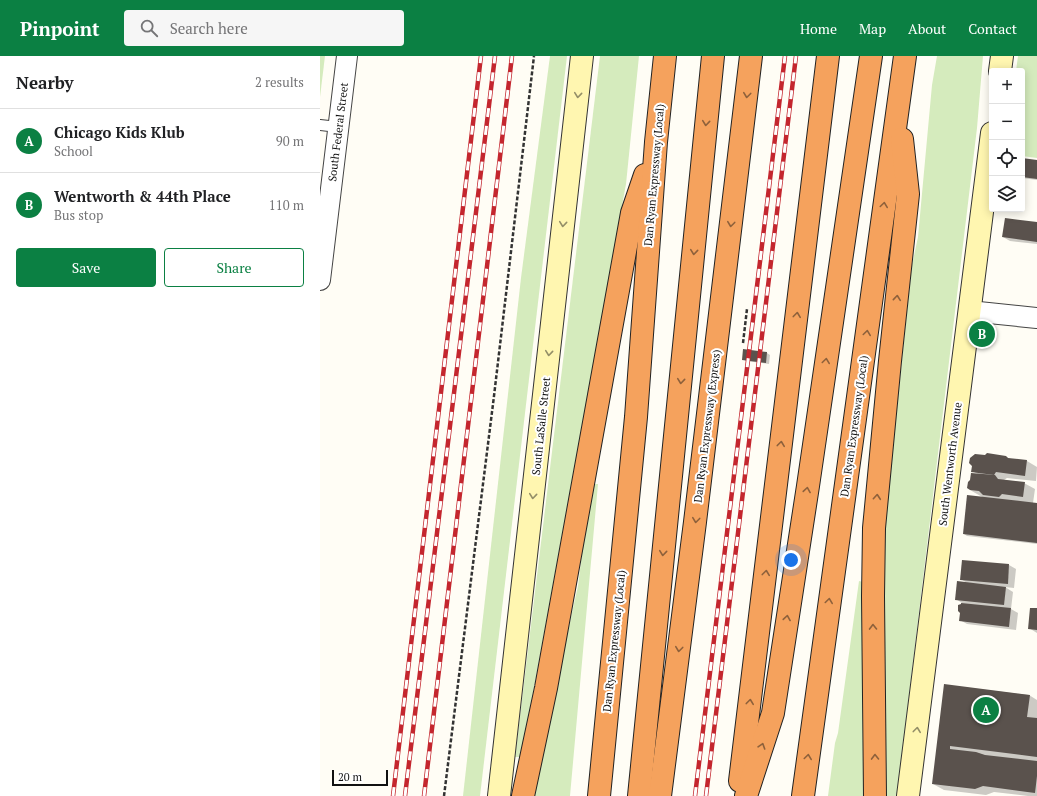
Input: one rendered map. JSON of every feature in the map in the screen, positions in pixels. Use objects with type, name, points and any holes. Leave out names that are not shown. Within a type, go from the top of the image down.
[{"type":"highway","name":"Dan Ryan Expressway (Local)","points":[[599,796],[636,417],[656,142],[665,56]]},
{"type":"highway","points":[[639,796],[713,56]]},
{"type":"highway","name":"Dan Ryan Expressway (Express)","points":[[660,796],[696,522],[751,56]]},
{"type":"highway","points":[[739,796],[828,56]]},
{"type":"highway","points":[[746,796],[773,713],[871,56]]},
{"type":"highway","name":"Dan Ryan Expressway (Local)","points":[[803,796],[905,56]]},
{"type":"highway","points":[[875,796],[873,596],[874,528],[908,194],[899,103]]},
{"type":"highway","points":[[523,796],[546,688],[632,213],[656,142]]},
{"type":"main road","name":"South LaSalle Street","points":[[499,796],[582,56]]},
{"type":"main road","points":[[1000,68],[1002,56]]},
{"type":"main road","name":"South Wentworth Avenue","points":[[908,796],[991,140]]},
{"type":"street","name":"South Federal Street","points":[[320,280],[329,126],[347,56]]},
{"type":"street","points":[[969,310],[1037,318]]},
{"type":"path","points":[[444,796],[494,396],[534,56]]},
{"type":"path","points":[[743,343],[747,309]]},
{"type":"green space","points":[[320,56],[325,56],[320,97]]},
{"type":"green space","points":[[550,56],[567,56],[480,796],[463,796],[521,278]]},
{"type":"green space","points":[[600,56],[639,56],[626,184],[535,682],[520,757],[515,757]]},
{"type":"green space","points":[[937,56],[983,56],[977,128],[897,796],[885,796],[883,558],[888,493],[912,265],[918,237],[932,85]]},
{"type":"green space","points":[[1018,56],[1037,56],[1037,158],[1025,156],[1025,68],[1016,68]]},
{"type":"green space","points":[[593,484],[598,484],[570,796],[533,796],[578,586],[584,536]]},
{"type":"green space","points":[[859,581],[863,582],[865,796],[828,796],[835,743],[838,733]]},
{"type":"building","points":[[1025,158],[1037,160],[1037,179],[1025,177]]},
{"type":"building","points":[[1005,218],[1037,222],[1037,242],[1002,237]]},
{"type":"building","points":[[743,349],[767,352],[766,363],[742,360]]},
{"type":"building","points":[[987,453],[1006,456],[1008,458],[1027,460],[1025,476],[996,472],[994,475],[971,472],[972,466],[969,463],[970,458],[975,454],[985,455]]},
{"type":"building","points":[[971,473],[995,475],[998,479],[1025,482],[1023,497],[1002,494],[999,497],[983,495],[979,491],[970,490],[967,488]]},
{"type":"building","points":[[967,495],[1037,503],[1037,543],[963,534]]},
{"type":"building","points":[[962,560],[1009,564],[1008,584],[960,580]]},
{"type":"building","points":[[957,581],[1006,587],[1004,605],[955,600]]},
{"type":"building","points":[[961,603],[1011,608],[1009,627],[959,621],[960,613],[958,611],[958,605]]},
{"type":"building","points":[[1030,608],[1037,608],[1037,630],[1028,629]]},
{"type":"building","points":[[944,684],[1030,695],[1027,717],[1037,718],[1037,757],[950,746],[950,749],[1037,761],[1035,793],[983,786],[975,789],[932,784]]},
{"type":"railway","points":[[393,796],[481,56]]},
{"type":"railway","points":[[405,796],[495,56]]},
{"type":"railway","points":[[424,796],[512,56]]},
{"type":"railway","points":[[695,796],[785,56]]},
{"type":"railway","points":[[706,796],[796,56]]},
{"type":"place","name":"Wentworth & 44th Place","points":[[982,334]]},
{"type":"place","name":"Chicago Kids Klub","points":[[986,710]]}]
